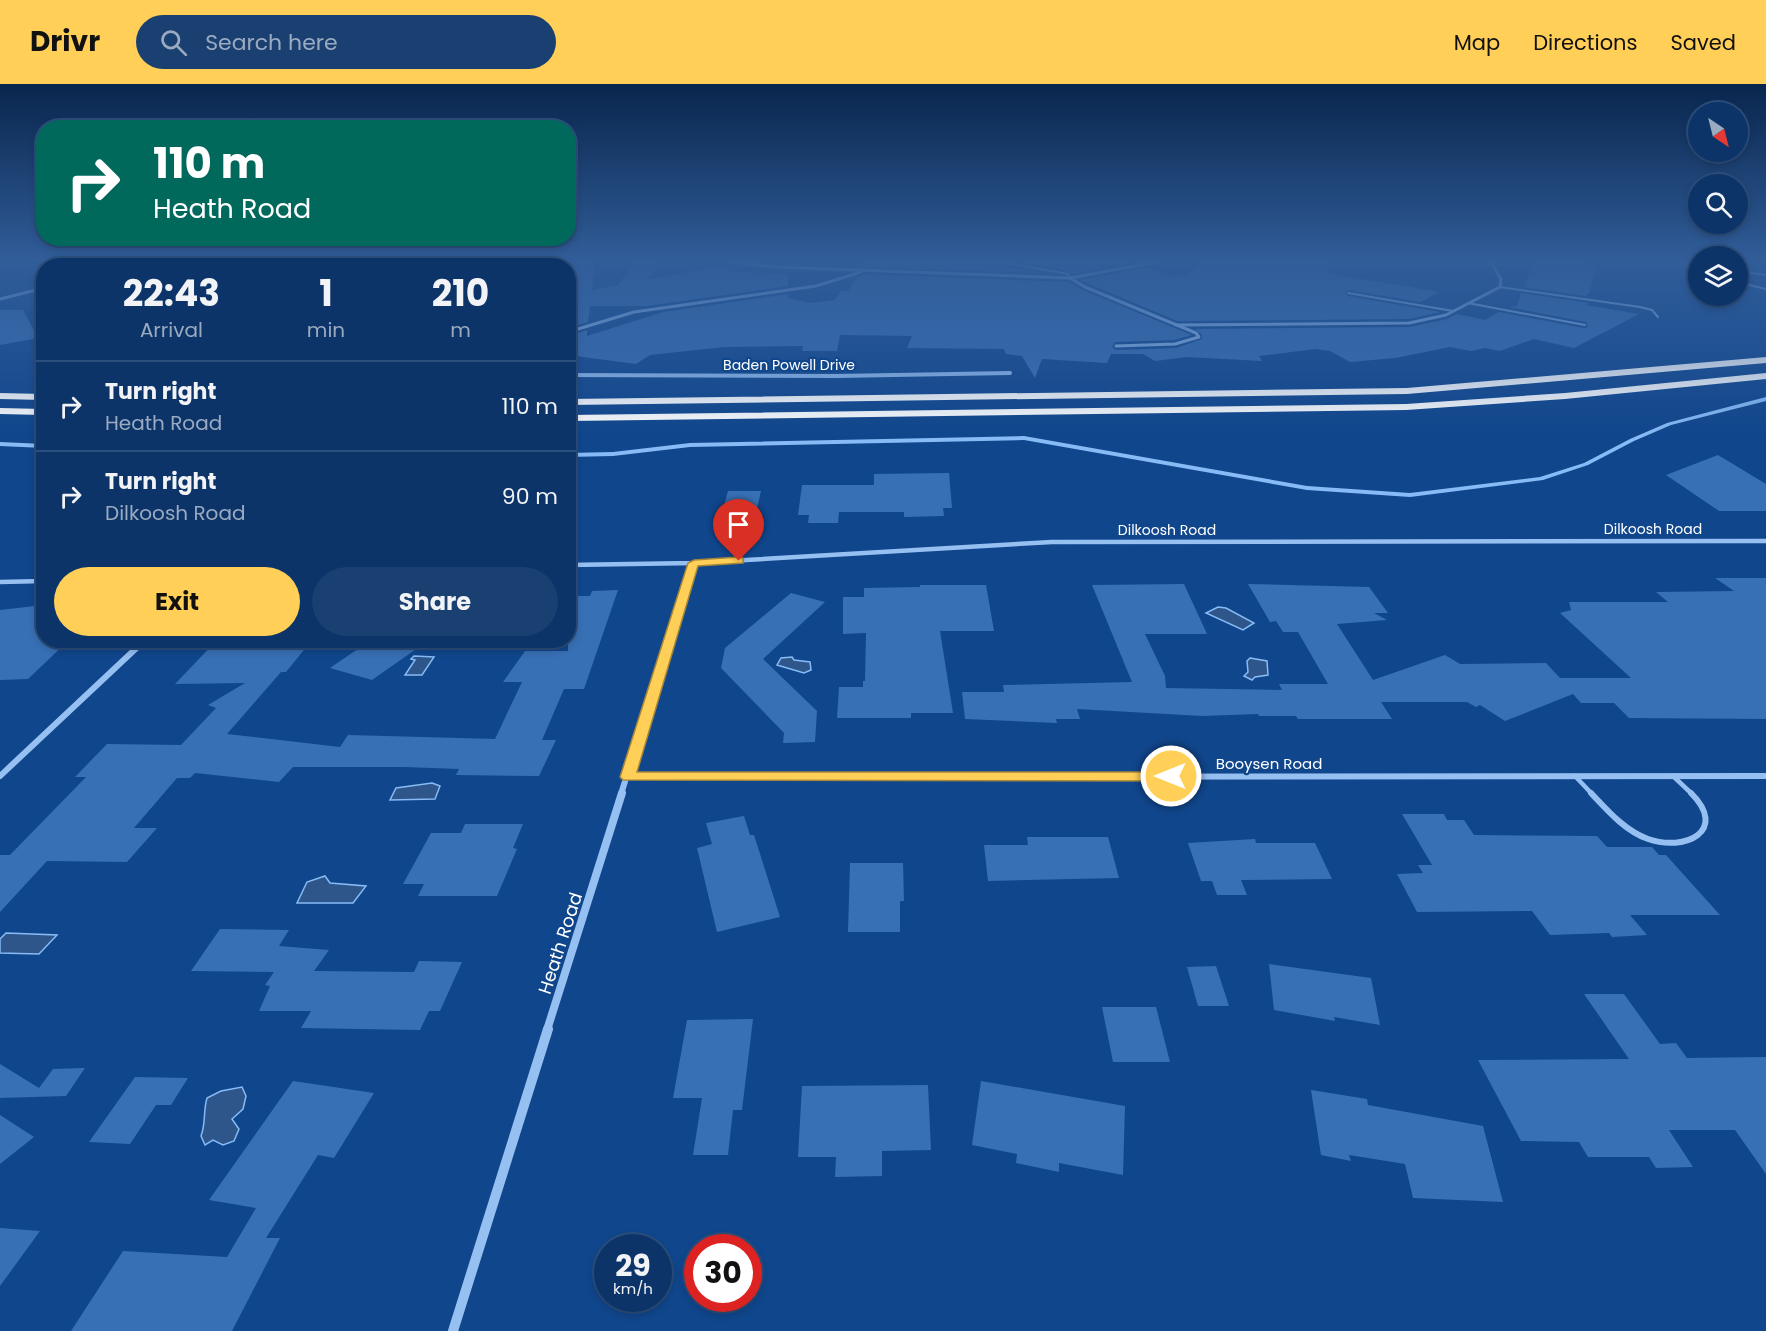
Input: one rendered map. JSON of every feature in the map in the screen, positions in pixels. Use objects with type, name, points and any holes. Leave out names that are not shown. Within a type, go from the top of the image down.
[{"type":"highway","points":[[576,402],[1407,391],[1581,378],[1766,360]]},
{"type":"highway","points":[[576,418],[1396,407],[1565,396],[1766,376]]},
{"type":"highway","points":[[0,396],[36,397]]},
{"type":"highway","points":[[0,411],[36,412]]},
{"type":"street","points":[[576,330],[607,320]]},
{"type":"street","points":[[1116,346],[1186,342],[1199,337],[1196,333],[1167,320]]},
{"type":"street","points":[[1176,324],[1409,323],[1430,320]]},
{"type":"street","name":"Baden Powell Drive","points":[[576,375],[836,376],[1010,373]]},
{"type":"street","name":"Dilkoosh Road","points":[[576,565],[694,563],[1052,542],[1766,541]]},
{"type":"street","name":"Heath Road","points":[[453,1331],[694,563]]},
{"type":"street","points":[[0,582],[36,581]]},
{"type":"street","points":[[0,776],[136,648]]},
{"type":"street","name":"Booysen Road","points":[[628,777],[1766,776]]},
{"type":"lane","points":[[1559,320],[1585,325]]},
{"type":"lane","points":[[1575,776],[1629,829],[1648,839],[1665,844],[1686,842],[1702,833],[1707,822],[1704,808],[1673,776]]},
{"type":"water","points":[[1218,607],[1226,608],[1254,623],[1243,630],[1206,613]]},
{"type":"water","points":[[414,656],[434,657],[422,675],[405,675],[415,660],[411,659]]},
{"type":"water","points":[[792,657],[794,660],[810,662],[811,670],[804,673],[777,665],[781,658]]},
{"type":"water","points":[[1250,658],[1267,661],[1268,675],[1255,677],[1252,680],[1244,676],[1248,672],[1247,661]]},
{"type":"water","points":[[432,783],[440,786],[435,799],[390,800],[396,788]]},
{"type":"water","points":[[325,876],[330,883],[366,886],[353,903],[297,903],[307,882]]},
{"type":"water","points":[[6,933],[57,935],[39,954],[0,953],[0,939]]},
{"type":"water","points":[[242,1087],[246,1096],[243,1109],[232,1119],[239,1129],[234,1141],[223,1145],[213,1140],[205,1145],[201,1136],[207,1098],[221,1091]]},
{"type":"building","points":[[0,320],[28,320],[36,338],[0,345]]},
{"type":"building","points":[[576,320],[588,320],[576,326]]},
{"type":"building","points":[[637,320],[1156,320],[1192,335],[1174,340],[1115,342],[1112,347],[1116,350],[1176,348],[1202,339],[1202,335],[1195,329],[1409,327],[1441,320],[1543,320],[1584,328],[1588,327],[1586,322],[1577,320],[1627,320],[1574,348],[1534,339],[1500,351],[1485,348],[1471,351],[1450,347],[1395,358],[1350,362],[1330,351],[1315,349],[1259,356],[1262,361],[1187,357],[1155,361],[1143,354],[1111,354],[1107,363],[1042,359],[1035,378],[1022,356],[1006,354],[1004,349],[907,348],[912,336],[840,335],[837,351],[802,351],[803,346],[724,347],[650,355],[636,364],[576,356],[576,333],[587,330],[587,336]]},
{"type":"building","points":[[1175,320],[1271,320],[1177,321]]},
{"type":"building","points":[[1718,455],[1766,484],[1766,511],[1719,511],[1666,475]]},
{"type":"building","points":[[949,473],[952,508],[943,508],[944,516],[904,517],[904,512],[839,512],[838,523],[808,523],[809,515],[798,515],[802,485],[874,485],[874,474]]},
{"type":"building","points":[[728,491],[761,491],[755,517],[721,517]]},
{"type":"building","points":[[1715,578],[1766,578],[1766,719],[1629,718],[1614,703],[1581,703],[1573,694],[1505,721],[1480,705],[1476,707],[1467,702],[1381,702],[1392,719],[1298,719],[1296,716],[1259,716],[1258,714],[1202,716],[1077,709],[1080,719],[1056,719],[1057,723],[965,719],[962,692],[1004,692],[1003,685],[1132,682],[1092,585],[1184,584],[1207,634],[1145,634],[1165,676],[1166,688],[1282,690],[1279,684],[1328,684],[1298,632],[1283,632],[1276,621],[1270,622],[1248,584],[1369,587],[1388,613],[1374,613],[1387,620],[1337,624],[1373,680],[1445,655],[1460,664],[1546,663],[1560,678],[1631,678],[1560,613],[1571,610],[1569,602],[1668,602],[1656,592],[1734,591]]},
{"type":"building","points":[[920,585],[986,585],[994,631],[940,631],[953,713],[911,713],[911,718],[837,718],[839,687],[863,687],[863,681],[865,681],[866,633],[843,634],[843,597],[864,597],[864,588],[920,587]]},
{"type":"building","points":[[618,590],[584,689],[564,689],[542,740],[556,740],[539,776],[456,775],[459,769],[405,767],[293,767],[279,782],[195,773],[190,778],[177,778],[134,828],[157,828],[127,862],[47,861],[0,912],[0,855],[10,855],[86,777],[75,777],[107,744],[181,745],[216,708],[208,705],[245,683],[175,684],[209,648],[306,648],[286,672],[281,672],[227,734],[340,747],[348,735],[495,739],[522,682],[503,682],[525,651],[568,651],[568,648],[576,648],[576,596],[590,596],[592,591]]},
{"type":"building","points":[[791,593],[825,602],[763,659],[817,711],[815,742],[783,743],[784,733],[721,668],[725,648]]},
{"type":"building","points":[[36,606],[36,648],[61,648],[28,679],[0,680],[0,610]]},
{"type":"building","points":[[359,648],[418,648],[372,680],[330,668]]},
{"type":"building","points":[[1402,814],[1444,814],[1447,820],[1464,820],[1474,835],[1597,836],[1607,847],[1652,847],[1659,855],[1666,855],[1720,915],[1630,915],[1647,935],[1612,937],[1609,933],[1550,935],[1532,911],[1417,912],[1397,874],[1423,873],[1418,865],[1432,865]]},
{"type":"building","points":[[744,816],[750,835],[754,835],[780,917],[717,932],[697,848],[712,844],[706,823]]},
{"type":"building","points":[[465,824],[523,824],[513,848],[517,849],[497,896],[418,896],[424,884],[403,884],[431,833],[461,833]]},
{"type":"building","points":[[1027,837],[1108,837],[1119,878],[988,881],[984,845],[1028,845]]},
{"type":"building","points":[[1255,839],[1256,843],[1315,843],[1332,879],[1241,880],[1247,895],[1217,895],[1212,881],[1201,881],[1188,843]]},
{"type":"building","points":[[850,863],[903,863],[904,901],[900,901],[900,932],[848,932]]},
{"type":"building","points":[[220,929],[289,930],[279,946],[329,950],[314,971],[414,972],[419,961],[462,962],[440,1011],[429,1011],[420,1030],[301,1028],[311,1011],[259,1011],[270,986],[265,985],[274,972],[191,971]]},
{"type":"building","points":[[1269,964],[1371,978],[1380,1025],[1334,1017],[1335,1021],[1274,1010]]},
{"type":"building","points":[[1216,966],[1229,1006],[1198,1006],[1187,967]]},
{"type":"building","points":[[1584,994],[1624,994],[1660,1044],[1676,1043],[1687,1058],[1766,1057],[1766,1174],[1735,1130],[1669,1130],[1693,1167],[1656,1168],[1649,1157],[1588,1157],[1579,1142],[1521,1141],[1478,1060],[1629,1059]]},
{"type":"building","points":[[1102,1007],[1156,1007],[1170,1062],[1113,1062]]},
{"type":"building","points":[[753,1019],[742,1110],[733,1110],[728,1155],[693,1155],[702,1098],[673,1098],[687,1020]]},
{"type":"building","points":[[0,1064],[39,1088],[53,1069],[85,1068],[66,1096],[0,1098]]},
{"type":"building","points":[[135,1077],[188,1078],[171,1105],[156,1105],[130,1144],[89,1142]]},
{"type":"building","points":[[293,1081],[374,1093],[334,1158],[318,1155],[266,1238],[280,1238],[232,1331],[71,1331],[123,1251],[227,1257],[256,1208],[209,1200]]},
{"type":"building","points":[[981,1081],[1125,1106],[1123,1175],[1059,1163],[1059,1172],[1016,1163],[1017,1154],[972,1145]]},
{"type":"building","points":[[928,1085],[931,1150],[882,1151],[882,1176],[835,1177],[836,1157],[798,1157],[802,1086]]},
{"type":"building","points":[[1311,1090],[1367,1099],[1368,1105],[1483,1126],[1503,1202],[1413,1198],[1405,1164],[1349,1155],[1351,1161],[1321,1155]]},
{"type":"building","points":[[0,1115],[34,1137],[0,1164]]},
{"type":"building","points":[[0,1228],[40,1231],[0,1286]]},
{"type":"waterway","points":[[576,455],[613,454],[690,445],[1024,438],[1307,488],[1410,495],[1541,479],[1586,464],[1669,424],[1766,399]]},
{"type":"waterway","points":[[0,444],[36,446]]},
{"type":"route","points":[[739,561],[694,563],[628,777],[1171,776]]}]
